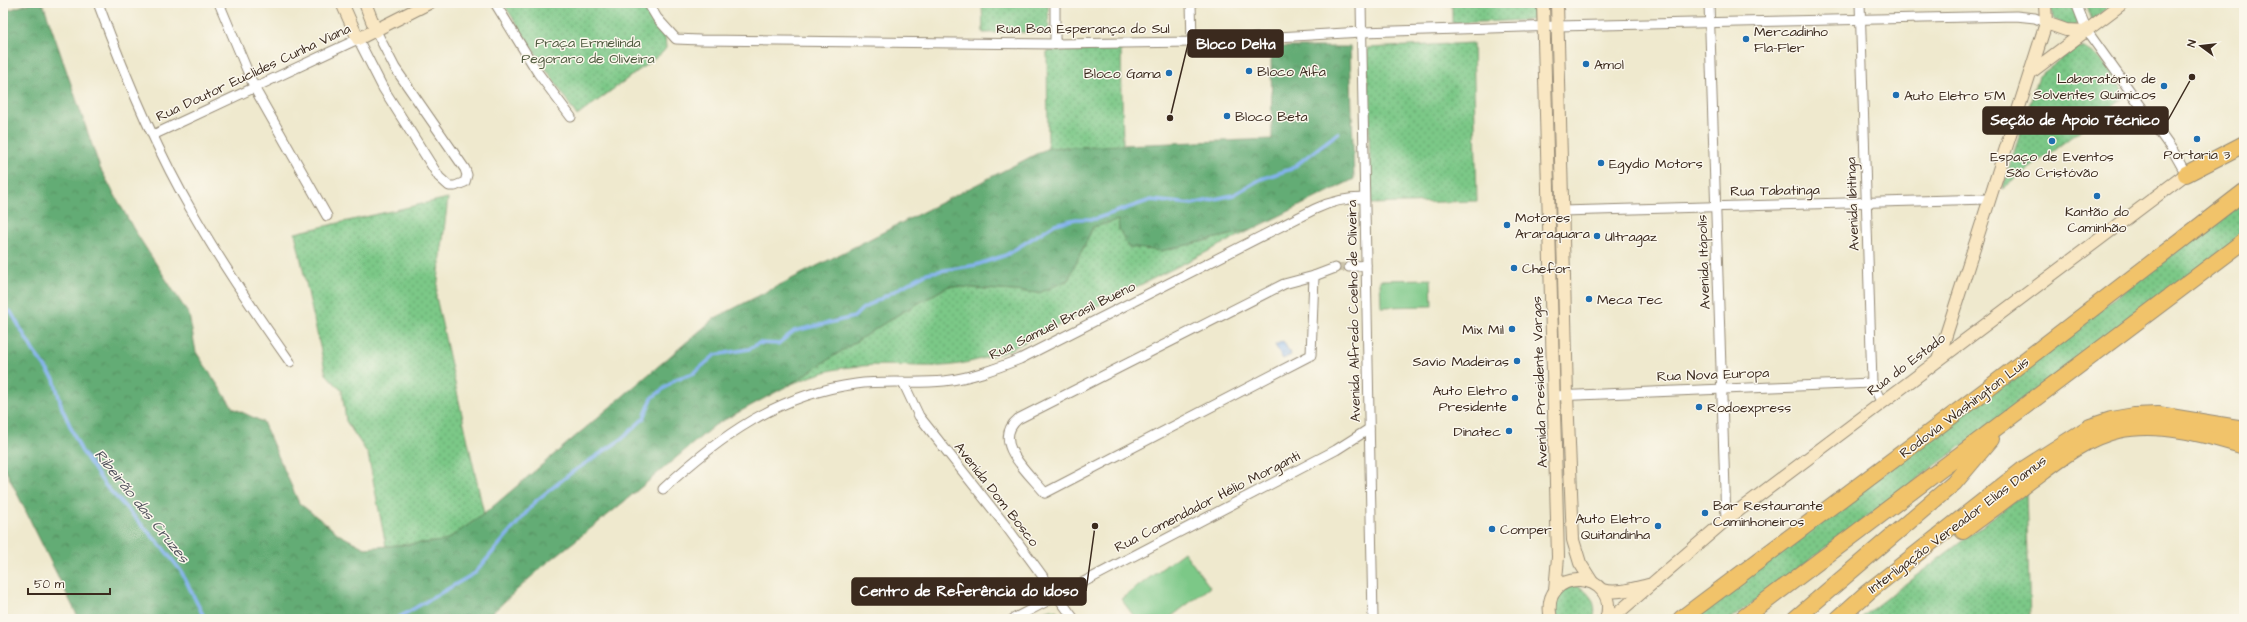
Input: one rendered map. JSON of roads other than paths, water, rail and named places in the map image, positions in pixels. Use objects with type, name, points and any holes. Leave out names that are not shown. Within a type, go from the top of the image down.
[{"type":"highway","points":[[2186,174],[2244,144]]},
{"type":"highway","name":"Rodovia Washington Luís","points":[[1681,619],[1989,388],[2244,192]]},
{"type":"highway","points":[[1742,619],[2244,241]]},
{"type":"highway","name":"Interligação Vereador Elias Damus","points":[[1838,619],[1868,592],[2024,469],[2090,427],[2126,417],[2158,415],[2244,429]]},
{"type":"highway","points":[[1795,619],[1954,483],[2010,417]]},
{"type":"highway","name":"Interligação Vereador Elias Damus","points":[[1853,619],[1899,579],[2042,471],[2074,448],[2096,437],[2119,430],[2142,428],[2165,429],[2189,432],[2244,446]]},
{"type":"main road","points":[[342,3],[358,39]]},
{"type":"main road","points":[[365,3],[376,30]]},
{"type":"main road","name":"Rua Doutor Euclides Cunha Viana","points":[[358,39],[429,3]]},
{"type":"main road","name":"Avenida Presidente Vargas","points":[[1542,3],[1558,558],[1555,591],[1550,600],[1549,611],[1551,619]]},
{"type":"main road","name":"Avenida Presidente Vargas","points":[[1557,3],[1567,395],[1573,540],[1580,563],[1592,582]]},
{"type":"main road","points":[[1938,360],[1988,199],[2046,23],[2045,3]]},
{"type":"main road","points":[[2030,73],[2123,3]]},
{"type":"main road","name":"Rua Boa Esperança do Sul","points":[[2046,23],[2066,30],[2087,31]]},
{"type":"main road","name":"Rua do Estado","points":[[1611,619],[1726,520],[1881,401],[2186,174]]},
{"type":"main road","points":[[1555,591],[1565,582],[1572,580],[1578,579],[1592,582],[1602,590],[1606,598],[1608,608],[1606,619]]},
{"type":"main road","name":"Rua do Estado","points":[[1602,590],[1620,592],[1649,585]]},
{"type":"street","points":[[98,3],[123,69],[153,135],[194,214],[239,290],[290,362]]},
{"type":"street","points":[[219,3],[255,88],[327,216]]},
{"type":"street","points":[[496,3],[538,73],[571,117]]},
{"type":"street","name":"Rua Boa Esperança do Sul","points":[[648,3],[657,18],[676,38],[1055,44],[1192,42],[1362,32],[1709,22],[2016,16],[2035,18],[2046,23]]},
{"type":"street","points":[[1055,3],[1055,44]]},
{"type":"street","points":[[1191,3],[1192,42]]},
{"type":"street","name":"Avenida Alfredo Coelho de Oliveira","points":[[1361,3],[1373,619]]},
{"type":"street","name":"Avenida Itápolis","points":[[1709,3],[1726,520]]},
{"type":"street","name":"Avenida Ibitinga","points":[[1860,3],[1872,383],[1881,401]]},
{"type":"street","points":[[2076,3],[2087,31],[2174,151],[2186,174]]},
{"type":"street","points":[[358,39],[383,88],[439,177],[449,186],[455,186],[465,182],[467,176],[465,169],[395,68],[376,30]]},
{"type":"street","name":"Rua Doutor Euclides Cunha Viana","points":[[153,135],[358,39]]},
{"type":"street","name":"Rua Samuel Brasil Bueno","points":[[662,488],[694,460],[746,422],[801,397],[819,391],[858,383],[944,381],[982,374],[1020,360],[1330,202],[1347,198],[1364,198]]},
{"type":"street","name":"Rua Tabatinga","points":[[1562,211],[1715,205],[1866,203],[1988,199]]},
{"type":"street","points":[[1349,267],[1366,265]]},
{"type":"street","points":[[1314,276],[1311,356],[1045,493],[1011,450],[1007,437],[1008,430],[1018,419],[1284,284],[1314,276],[1335,268]]},
{"type":"street","name":"Avenida Dom Bosco","points":[[903,382],[919,416],[1006,526],[1074,619]]},
{"type":"street","name":"Rua Nova Europa","points":[[1554,396],[1872,383]]},
{"type":"street","name":"Rua Comendador Hélio Morganti","points":[[1013,619],[1056,595],[1336,450],[1369,429]]},
{"type":"water","points":[[1283,341],[1291,355],[1283,359],[1275,345]]},
{"type":"waterway","points":[[396,619],[475,573],[537,500],[571,473],[622,439],[644,418],[652,398],[676,379],[694,373],[715,355],[749,349],[759,343],[778,344],[794,331],[854,317],[862,309],[927,273],[976,265],[1006,255],[1055,224],[1076,219],[1095,219],[1151,200],[1192,204],[1233,195],[1261,179],[1291,169],[1338,133]]},
{"type":"waterway","name":"Ribeirão das Cruzes","points":[[3,307],[11,312],[34,352],[54,379],[62,408],[81,450],[105,485],[163,548],[181,571],[205,619]]},
{"type":"tunnel","points":[[1335,268],[1349,267]]},
{"type":"place","name":"Mercadinho Fla-Fler","points":[[1746,39]]},
{"type":"place","name":"Amol","points":[[1586,64]]},
{"type":"place","name":"Bloco Alfa","points":[[1249,71]]},
{"type":"place","name":"Bloco Gama","points":[[1169,73]]},
{"type":"place","name":"Seção de Apoio Técnico","points":[[2192,77]]},
{"type":"place","name":"Laboratório de Solventes Químicos","points":[[2164,86]]},
{"type":"place","name":"Auto Eletro 5M","points":[[1896,95]]},
{"type":"place","name":"Bloco Beta","points":[[1227,116]]},
{"type":"place","name":"Bloco Delta","points":[[1170,118]]},
{"type":"place","name":"Portaria 3","points":[[2197,139]]},
{"type":"place","name":"Espaço de Eventos São Cristóvão","points":[[2052,141]]},
{"type":"place","name":"Egydio Motors","points":[[1601,163]]},
{"type":"place","name":"Kantão do Caminhão","points":[[2097,196]]},
{"type":"place","name":"Motores Araraquara","points":[[1507,225]]},
{"type":"place","name":"Ultragaz","points":[[1597,236]]},
{"type":"place","name":"Chefor","points":[[1514,268]]},
{"type":"place","name":"Meca Tec","points":[[1589,299]]},
{"type":"place","name":"Mix Mil","points":[[1512,329]]},
{"type":"place","name":"Savio Madeiras","points":[[1517,361]]},
{"type":"place","name":"Auto Eletro Presidente","points":[[1515,398]]},
{"type":"place","name":"Rodoexpress","points":[[1699,407]]},
{"type":"place","name":"Dinatec","points":[[1509,431]]},
{"type":"place","name":"Bar Restaurante Caminhoneiros","points":[[1705,513]]},
{"type":"place","name":"Centro de Referência do Idoso","points":[[1095,526]]},
{"type":"place","name":"Auto Eletro Quitandinha","points":[[1658,526]]},
{"type":"place","name":"Comper","points":[[1492,529]]},
{"type":"park label","name":"Praça Ermelinda Pegoraro de Oliveira","points":[[588,50]]}]
